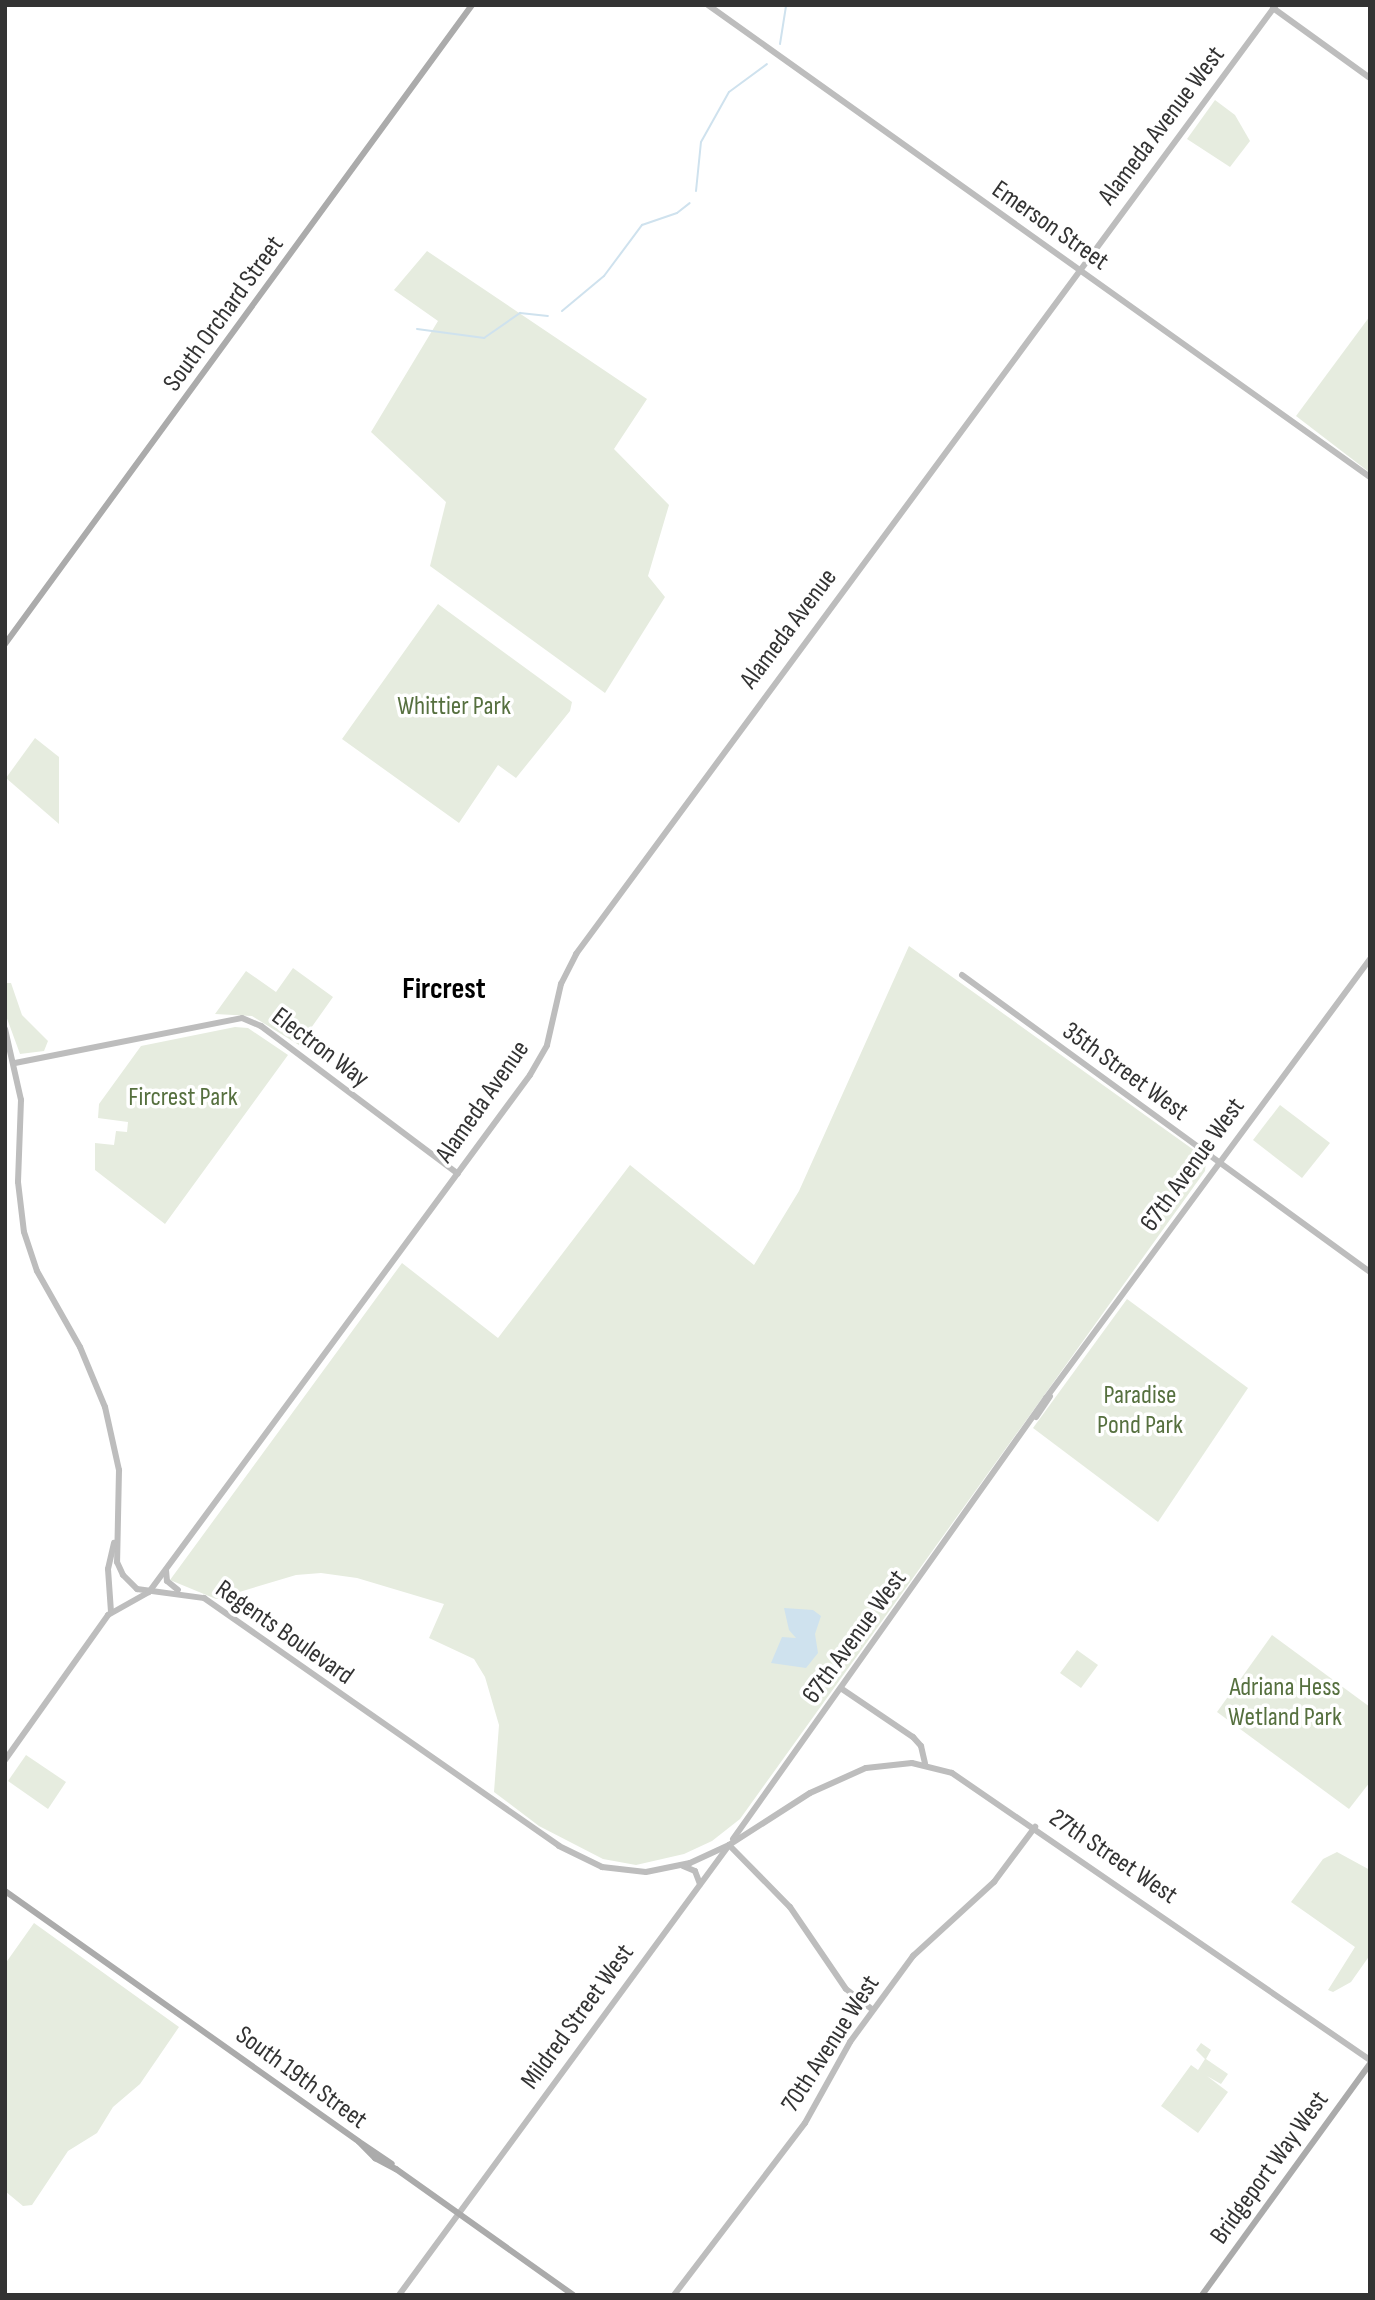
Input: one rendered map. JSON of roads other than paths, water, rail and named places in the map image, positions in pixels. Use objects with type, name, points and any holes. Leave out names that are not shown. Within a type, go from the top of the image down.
[{"type":"main road","name":"South Orchard Street","points":[[5,644],[472,5]]},
{"type":"main road","name":"South 19th Street","points":[[5,1891],[359,2142],[374,2158],[396,2169],[573,2295]]},
{"type":"main road","name":"Bridgeport Way West","points":[[1202,2295],[1370,2062]]},
{"type":"street","name":"Emerson Street","points":[[708,5],[1370,477]]},
{"type":"street","name":"Alameda Avenue West","points":[[1079,270],[1274,7]]},
{"type":"street","points":[[1274,7],[1370,78]]},
{"type":"street","name":"Alameda Avenue","points":[[5,1760],[110,1612],[149,1592],[166,1570],[540,1060],[561,984],[576,954],[1079,270]]},
{"type":"street","name":"67th Avenue West","points":[[729,1845],[1217,1163],[1370,958]]},
{"type":"street","name":"35th Street West","points":[[962,975],[1370,1272]]},
{"type":"street","name":"Electron Way","points":[[15,1063],[242,1018],[261,1026],[457,1174]]},
{"type":"street","points":[[5,1029],[15,1063],[20,1100],[18,1182],[24,1232],[40,1278],[101,1392],[119,1470],[120,1524],[116,1553],[120,1571],[137,1589],[149,1592]]},
{"type":"street","points":[[110,1612],[108,1569],[120,1524]]},
{"type":"street","points":[[166,1570],[167,1581],[184,1592]]},
{"type":"street","name":"Regents Boulevard","points":[[149,1592],[184,1592],[204,1598],[577,1857],[622,1871],[681,1866],[729,1845],[847,1774],[882,1764],[925,1764]]},
{"type":"street","points":[[842,1689],[913,1737],[921,1746],[925,1764]]},
{"type":"street","name":"27th Street West","points":[[925,1764],[975,1785],[1370,2062]]},
{"type":"street","name":"70th Avenue West","points":[[674,2295],[805,2123],[873,2010],[923,1943],[994,1882],[1035,1827]]},
{"type":"street","points":[[729,1845],[781,1896],[841,1984],[873,2010]]},
{"type":"street","name":"Mildred Street West","points":[[399,2295],[729,1845]]},
{"type":"street","points":[[681,1866],[695,1871],[699,1884]]},
{"type":"water","points":[[784,1608],[813,1610],[821,1616],[815,1634],[818,1653],[806,1668],[771,1663],[782,1637],[796,1638],[789,1630]]},
{"type":"waterway","points":[[780,44],[786,5]]},
{"type":"waterway","points":[[696,191],[701,142],[729,92],[767,64]]},
{"type":"waterway","points":[[562,311],[604,276],[642,225],[677,213],[690,203]]},
{"type":"waterway","points":[[417,329],[484,338],[520,313],[548,316]]},
{"type":"district","name":"Fircrest","points":[[444,989]]},
{"type":"park label","name":"Whittier Park","points":[[454,707]]},
{"type":"park label","name":"Fircrest Park","points":[[183,1098]]},
{"type":"park label","name":"Paradise Pond Park","points":[[1140,1411]]},
{"type":"park label","name":"Adriana Hess Wetland Park","points":[[1285,1703]]}]
